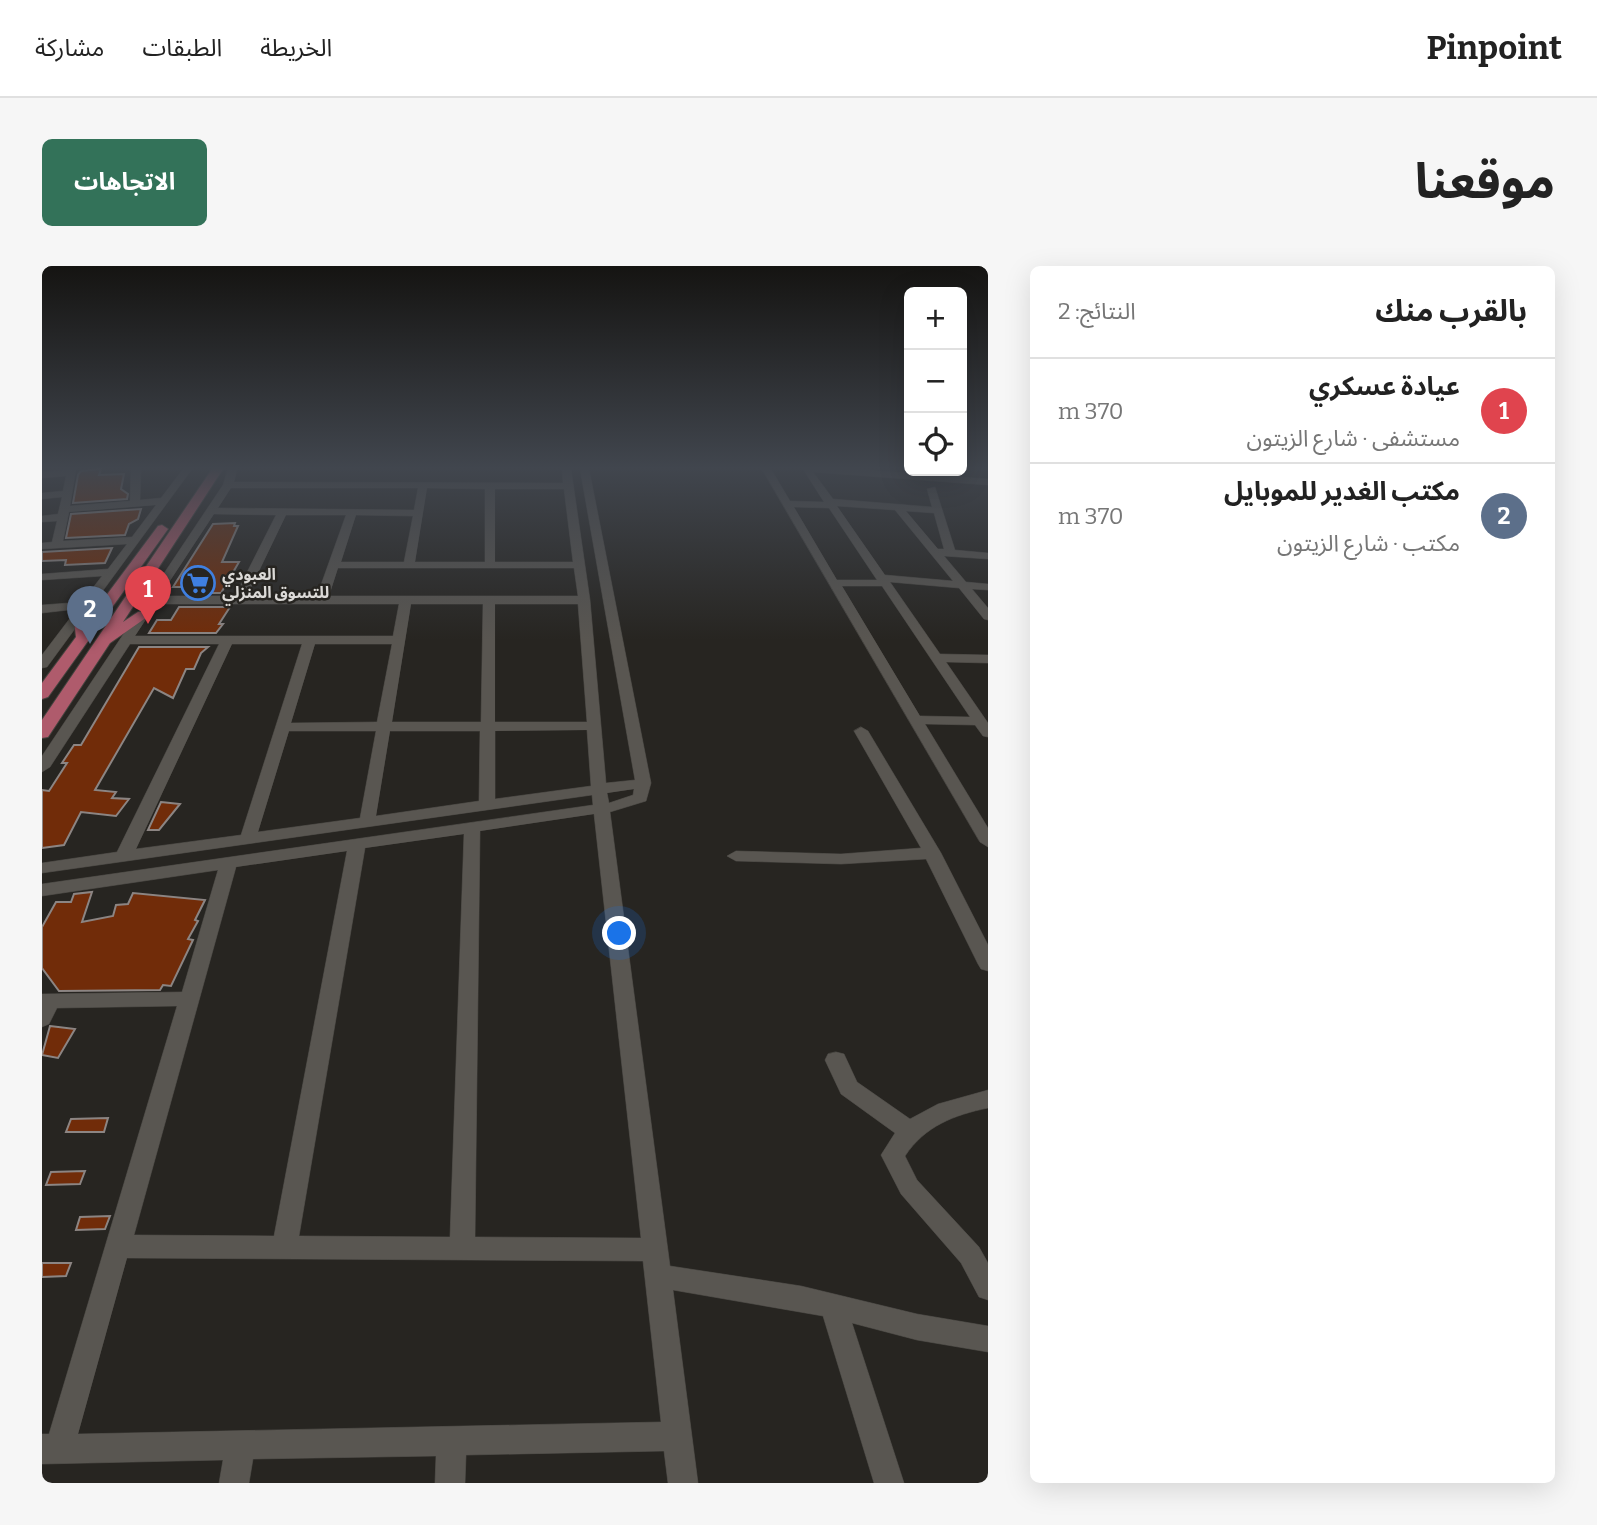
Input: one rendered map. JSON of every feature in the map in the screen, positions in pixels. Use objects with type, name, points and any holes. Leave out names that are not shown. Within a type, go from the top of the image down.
[{"type":"main road","points":[[45,690],[164,526]]},
{"type":"main road","points":[[42,733],[49,709],[75,684],[180,526]]},
{"type":"main road","points":[[83,609],[83,636]]},
{"type":"main road","points":[[98,649],[143,615]]},
{"type":"main road","points":[[45,690],[75,684]]},
{"type":"street","points":[[57,545],[61,526]]},
{"type":"street","points":[[42,664],[48,647],[83,609],[146,526]]},
{"type":"street","points":[[42,768],[201,526]]},
{"type":"street","points":[[239,600],[276,526]]},
{"type":"street","points":[[322,600],[347,526]]},
{"type":"street","points":[[409,566],[416,526]]},
{"type":"street","points":[[490,526],[490,566]]},
{"type":"street","points":[[574,526],[584,600],[600,799],[683,1483]]},
{"type":"street","points":[[42,890],[472,827],[600,799],[643,783],[595,526]]},
{"type":"street","points":[[798,526],[988,842]]},
{"type":"street","points":[[846,526],[984,727]]},
{"type":"street","points":[[913,526],[988,616]]},
{"type":"street","points":[[943,526],[950,553]]},
{"type":"street","points":[[42,546],[136,540]]},
{"type":"street","points":[[935,552],[988,556]]},
{"type":"street","points":[[334,565],[579,565]]},
{"type":"street","points":[[42,577],[110,572]]},
{"type":"street","points":[[832,583],[883,580],[988,587]]},
{"type":"street","points":[[153,600],[584,600]]},
{"type":"street","points":[[367,822],[406,600]]},
{"type":"street","points":[[487,805],[489,601]]},
{"type":"street","points":[[42,609],[83,609]]},
{"type":"street","points":[[124,856],[228,639]]},
{"type":"street","points":[[248,839],[310,639]]},
{"type":"street","points":[[126,640],[399,640]]},
{"type":"street","points":[[936,658],[988,659]]},
{"type":"street","points":[[968,704],[988,704]]},
{"type":"street","points":[[914,720],[984,727]]},
{"type":"street","points":[[282,727],[595,726]]},
{"type":"street","points":[[861,731],[932,853],[988,964]]},
{"type":"street","points":[[42,868],[487,805],[600,799]]},
{"type":"street","points":[[462,1249],[472,827]]},
{"type":"street","points":[[284,1247],[357,844]]},
{"type":"street","points":[[736,856],[841,859],[932,853]]},
{"type":"street","points":[[229,863],[118,1246],[51,1449],[678,1436]]},
{"type":"street","points":[[45,1007],[190,999]]},
{"type":"street","points":[[836,1060],[849,1088],[910,1131]]},
{"type":"street","points":[[988,1099],[964,1103],[932,1116],[910,1131],[893,1155],[909,1187],[970,1255],[988,1288]]},
{"type":"street","points":[[118,1246],[462,1249],[657,1263],[917,1327],[988,1339]]},
{"type":"street","points":[[833,1306],[889,1483]]},
{"type":"street","points":[[450,1483],[452,1440]]},
{"type":"street","points":[[233,1483],[241,1445]]},
{"type":"building","points":[[69,526],[128,526],[125,535],[66,538]]},
{"type":"building","points":[[212,526],[238,526],[222,562],[239,562],[221,593],[188,593],[192,587],[173,587]]},
{"type":"building","points":[[112,548],[105,563],[65,565],[66,560],[42,561],[42,552]]},
{"type":"building","points":[[179,607],[230,607],[216,633],[149,633],[157,620],[171,620]]},
{"type":"building","points":[[139,647],[208,647],[201,653],[194,669],[186,669],[173,698],[154,688],[95,790],[116,792],[112,798],[129,799],[116,816],[81,812],[64,845],[42,848],[42,790],[49,791],[67,763],[62,763],[74,745],[81,745]]},
{"type":"building","points":[[161,802],[180,804],[159,830],[148,830]]},
{"type":"building","points":[[92,892],[82,922],[113,916],[116,905],[128,904],[133,893],[205,900],[188,939],[193,940],[171,986],[163,985],[160,990],[59,991],[42,968],[42,927],[56,902],[71,902],[74,894]]},
{"type":"building","points":[[50,1026],[75,1029],[58,1058],[42,1055]]},
{"type":"building","points":[[108,1118],[104,1132],[66,1132],[71,1119]]},
{"type":"building","points":[[85,1171],[80,1184],[46,1185],[51,1172]]},
{"type":"building","points":[[110,1216],[105,1229],[76,1230],[80,1217]]},
{"type":"building","points":[[42,1263],[71,1263],[66,1276],[42,1277]]},
{"type":"place","name":"العبودي للتسوق المنزلي","points":[[198,583]]},
{"type":"place","name":"عيادة عسكري","points":[[148,624]]},
{"type":"place","name":"مكتب الغدير للموبايل","points":[[90,644]]}]
